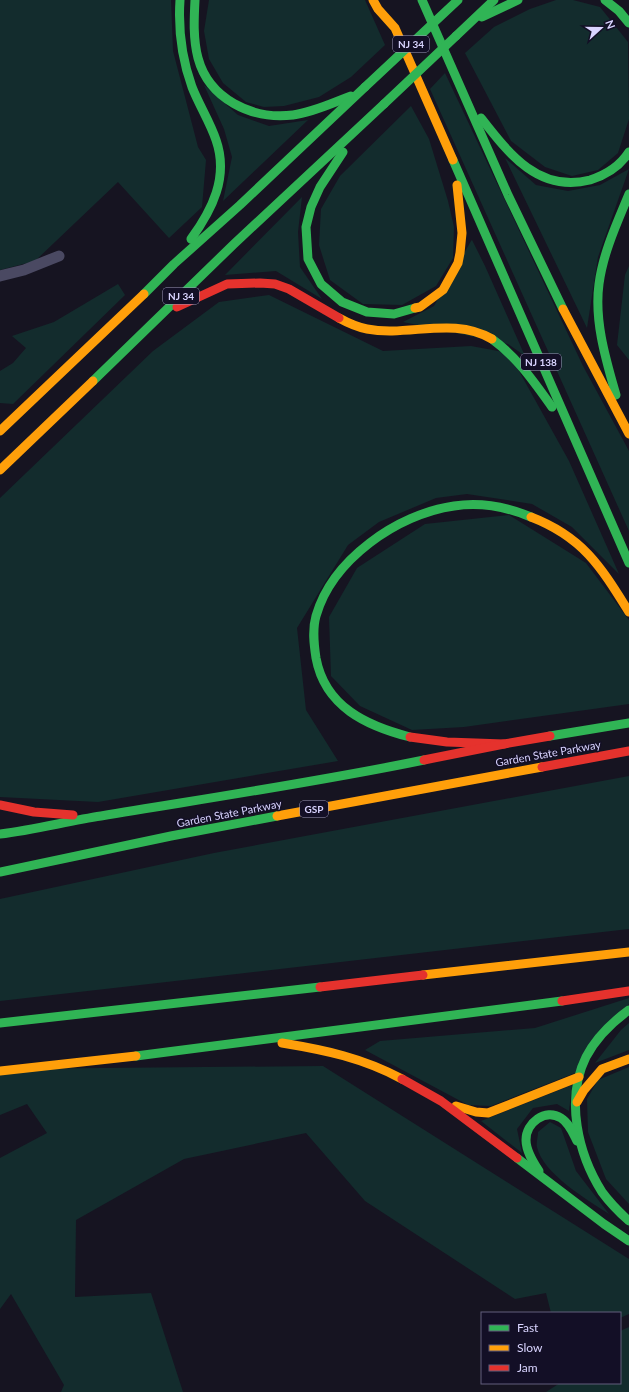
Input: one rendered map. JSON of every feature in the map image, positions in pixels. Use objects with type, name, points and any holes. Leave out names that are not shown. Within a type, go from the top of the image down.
[{"type":"highway","points":[[174,264],[206,219],[218,192],[222,163],[217,140],[197,98],[185,67],[180,32],[180,0]]},
{"type":"highway","points":[[195,0],[195,37],[200,64],[204,74],[214,88],[235,106],[261,115],[278,116],[308,112],[361,90]]},
{"type":"highway","points":[[373,0],[378,9],[395,28]]},
{"type":"highway","points":[[383,0],[395,28]]},
{"type":"highway","points":[[422,0],[463,95],[538,259],[582,347],[629,434]]},
{"type":"highway","name":"NJ 34","points":[[0,431],[106,331],[174,264],[240,205],[458,0]]},
{"type":"highway","name":"NJ 34","points":[[0,470],[234,244],[494,0]]},
{"type":"highway","points":[[470,22],[518,0]]},
{"type":"highway","points":[[605,0],[619,11],[629,23]]},
{"type":"highway","name":"NJ 138","points":[[395,28],[629,563]]},
{"type":"highway","points":[[463,95],[509,152],[531,170],[546,179],[569,184],[590,181],[610,173],[619,165],[629,152]]},
{"type":"highway","points":[[363,124],[318,191],[312,203],[306,227],[306,240],[310,264],[326,290],[334,298],[349,307],[373,314],[390,315],[400,313],[415,309],[428,301],[447,283],[458,262],[462,234],[454,162]]},
{"type":"highway","points":[[624,425],[612,381],[602,335],[598,296],[602,268],[607,248],[629,194]]},
{"type":"highway","points":[[165,312],[228,284],[261,282],[285,287],[306,298],[331,316],[362,328],[382,330],[455,327],[474,331],[491,339],[506,350],[520,364],[576,442]]},
{"type":"highway","points":[[8,410],[23,408]]},
{"type":"highway","points":[[504,744],[422,740],[405,737],[388,732],[357,717],[336,700],[321,677],[316,662],[314,634],[315,621],[319,608],[330,585],[345,564],[371,541],[391,528],[408,520],[426,513],[458,505],[494,506],[511,509],[540,520],[578,544],[598,564],[629,612]]},
{"type":"highway","points":[[0,834],[100,816],[197,801],[504,744],[629,723]]},
{"type":"highway","name":"Garden State Parkway","points":[[0,872],[202,830],[629,751]]},
{"type":"highway","points":[[0,805],[34,812],[100,816]]},
{"type":"highway","points":[[0,1023],[629,952]]},
{"type":"highway","points":[[0,1071],[79,1063],[261,1040],[551,1003],[629,991]]},
{"type":"highway","points":[[629,1010],[601,1034],[586,1058],[579,1077],[576,1106],[578,1130],[591,1171],[599,1186],[613,1204],[629,1220]]},
{"type":"highway","points":[[261,1040],[313,1048],[352,1057],[402,1078],[441,1101],[604,1224],[629,1241]]},
{"type":"highway","points":[[576,1106],[584,1090],[602,1069],[629,1059]]},
{"type":"highway","points":[[441,1101],[471,1112],[480,1114],[488,1113],[579,1077]]},
{"type":"highway","points":[[545,1179],[532,1160],[526,1139],[529,1127],[536,1120],[548,1115],[559,1117],[564,1121],[583,1149]]},
{"type":"street","points":[[0,276],[24,270],[59,256]]},
{"type":"green space","points":[[0,0],[171,0],[173,51],[198,147],[206,160],[202,207],[169,238],[118,182],[35,261],[0,270]]},
{"type":"green space","points":[[209,0],[365,0],[385,45],[351,77],[319,97],[284,106],[264,107],[246,102],[223,83],[209,59],[204,31]]},
{"type":"green space","points":[[556,0],[573,0],[600,7],[628,42],[629,119],[618,153],[598,170],[572,176],[545,167],[511,141],[465,53],[494,27],[530,9]]},
{"type":"green space","points":[[445,73],[583,366],[629,451],[629,531],[430,89]]},
{"type":"green space","points":[[204,85],[238,115],[269,126],[308,120],[223,201],[232,157],[224,129]]},
{"type":"green space","points":[[411,106],[429,139],[448,201],[454,227],[453,258],[436,286],[402,305],[363,304],[330,280],[319,245],[321,209],[340,176]]},
{"type":"green space","points":[[505,158],[536,185],[568,191],[600,185],[629,169],[598,257],[587,328]]},
{"type":"green space","points":[[302,197],[298,232],[300,267],[322,299],[276,271],[225,275]]},
{"type":"green space","points":[[472,240],[525,356],[508,344],[403,322],[434,306]]},
{"type":"green space","points":[[629,266],[629,360],[617,345],[625,275]]},
{"type":"green space","points":[[118,284],[125,295],[13,404],[0,403],[0,371],[13,363],[26,348],[12,336],[54,322]]},
{"type":"green space","points":[[269,295],[383,351],[471,346],[509,353],[569,461],[619,574],[572,527],[532,504],[467,494],[436,498],[379,522],[348,545],[297,628],[306,710],[338,761],[98,802],[0,797],[0,498],[153,351],[219,302]]},
{"type":"green space","points":[[509,515],[586,563],[629,620],[629,704],[464,727],[412,730],[360,706],[331,676],[329,617],[357,568],[425,524]]},
{"type":"green space","points":[[629,776],[629,929],[0,1001],[0,899],[214,853]]},
{"type":"green space","points":[[629,998],[629,1004],[575,1073],[491,1106],[468,1105],[365,1050],[380,1041],[535,1028]]},
{"type":"green space","points":[[629,1023],[629,1050],[595,1063],[621,1030]]},
{"type":"green space","points":[[323,1066],[629,1259],[629,1314],[621,1318],[621,1312],[551,1312],[546,1293],[515,1299],[365,1201],[306,1133],[184,1159],[76,1220],[75,1297],[151,1293],[183,1392],[61,1392],[64,1385],[11,1294],[0,1309],[0,1158],[47,1133],[27,1104],[0,1115],[0,1069]]},
{"type":"green space","points":[[629,1067],[629,1204],[606,1179],[588,1132],[587,1099],[598,1080]]},
{"type":"green space","points":[[572,1085],[569,1111],[557,1104],[533,1108],[517,1129],[522,1153],[481,1121]]},
{"type":"green space","points":[[550,1122],[561,1128],[576,1171],[609,1214],[567,1185],[548,1167],[541,1157],[537,1147],[538,1132]]},
{"type":"green space","points":[[629,1327],[629,1392],[546,1392],[558,1384],[621,1384],[621,1331]]},
{"type":"traffic: fast","points":[[180,0],[180,33],[186,66],[192,87],[216,140],[220,154],[221,167],[212,205],[191,239]]},
{"type":"traffic: fast","points":[[195,0],[194,22],[196,51],[198,58],[212,85],[234,104],[262,114],[278,116],[293,115],[316,110],[351,96]]},
{"type":"traffic: fast","points":[[422,0],[508,195],[563,309]]},
{"type":"traffic: fast","points":[[365,87],[458,0]]},
{"type":"traffic: fast","points":[[456,36],[494,0]]},
{"type":"traffic: fast","points":[[482,17],[518,0]]},
{"type":"traffic: fast","points":[[605,0],[619,11],[629,23]]},
{"type":"traffic: fast","points":[[384,104],[456,36]]},
{"type":"traffic: fast","points":[[144,294],[174,264],[240,205],[365,87]]},
{"type":"traffic: fast","points":[[93,381],[234,244],[384,104]]},
{"type":"traffic: fast","points":[[481,118],[514,157],[540,176],[555,181],[572,183],[596,178],[617,166],[629,152]]},
{"type":"traffic: fast","points":[[343,152],[320,187],[311,207],[306,227],[308,259],[321,284],[342,302],[367,312],[394,314],[415,308]]},
{"type":"traffic: fast","points":[[453,160],[629,563]]},
{"type":"traffic: fast","points":[[616,395],[602,340],[598,312],[598,298],[601,272],[607,250],[629,194]]},
{"type":"traffic: fast","points":[[492,339],[517,362],[532,379],[552,407]]},
{"type":"traffic: fast","points":[[410,737],[378,727],[350,712],[338,702],[328,689],[321,675],[316,658],[314,637],[316,616],[324,596],[336,576],[370,543],[411,519],[432,511],[464,505],[493,506],[512,510],[531,517]]},
{"type":"traffic: fast","points":[[550,736],[629,723]]},
{"type":"traffic: fast","points":[[0,834],[303,783],[424,760]]},
{"type":"traffic: fast","points":[[0,872],[171,836],[277,816]]},
{"type":"traffic: fast","points":[[0,1023],[320,987]]},
{"type":"traffic: fast","points":[[136,1056],[562,1001]]},
{"type":"traffic: fast","points":[[629,1010],[604,1031],[594,1043],[586,1057],[576,1090],[577,1126],[586,1161],[602,1192],[629,1221]]},
{"type":"traffic: fast","points":[[539,1171],[532,1160],[526,1144],[529,1128],[538,1119],[549,1115],[555,1115],[561,1118],[569,1125],[577,1141]]},
{"type":"traffic: fast","points":[[517,1158],[604,1224],[629,1241]]},
{"type":"traffic: slow","points":[[373,0],[378,9],[395,28],[453,160]]},
{"type":"traffic: slow","points":[[415,308],[420,307],[443,290],[458,263],[462,233],[457,185]]},
{"type":"traffic: slow","points":[[0,431],[144,294]]},
{"type":"traffic: slow","points":[[563,309],[629,434]]},
{"type":"traffic: slow","points":[[339,318],[353,325],[367,329],[383,331],[431,328],[462,329],[477,332],[492,339]]},
{"type":"traffic: slow","points":[[0,470],[93,381]]},
{"type":"traffic: slow","points":[[531,517],[564,534],[589,555],[609,581],[629,612]]},
{"type":"traffic: slow","points":[[277,816],[542,767]]},
{"type":"traffic: slow","points":[[423,975],[629,952]]},
{"type":"traffic: slow","points":[[282,1043],[358,1060],[402,1079]]},
{"type":"traffic: slow","points":[[0,1071],[136,1056]]},
{"type":"traffic: slow","points":[[577,1102],[584,1090],[602,1069],[629,1059]]},
{"type":"traffic: slow","points":[[456,1106],[476,1112],[488,1113],[579,1077]]},
{"type":"traffic: jam","points":[[177,307],[227,284],[275,284],[289,289],[339,318]]},
{"type":"traffic: jam","points":[[424,760],[550,736]]},
{"type":"traffic: jam","points":[[410,737],[447,742],[504,744]]},
{"type":"traffic: jam","points":[[542,767],[629,751]]},
{"type":"traffic: jam","points":[[0,805],[34,812],[73,815]]},
{"type":"traffic: jam","points":[[320,987],[423,975]]},
{"type":"traffic: jam","points":[[562,1001],[629,991]]},
{"type":"traffic: jam","points":[[402,1079],[441,1101],[517,1158]]}]
